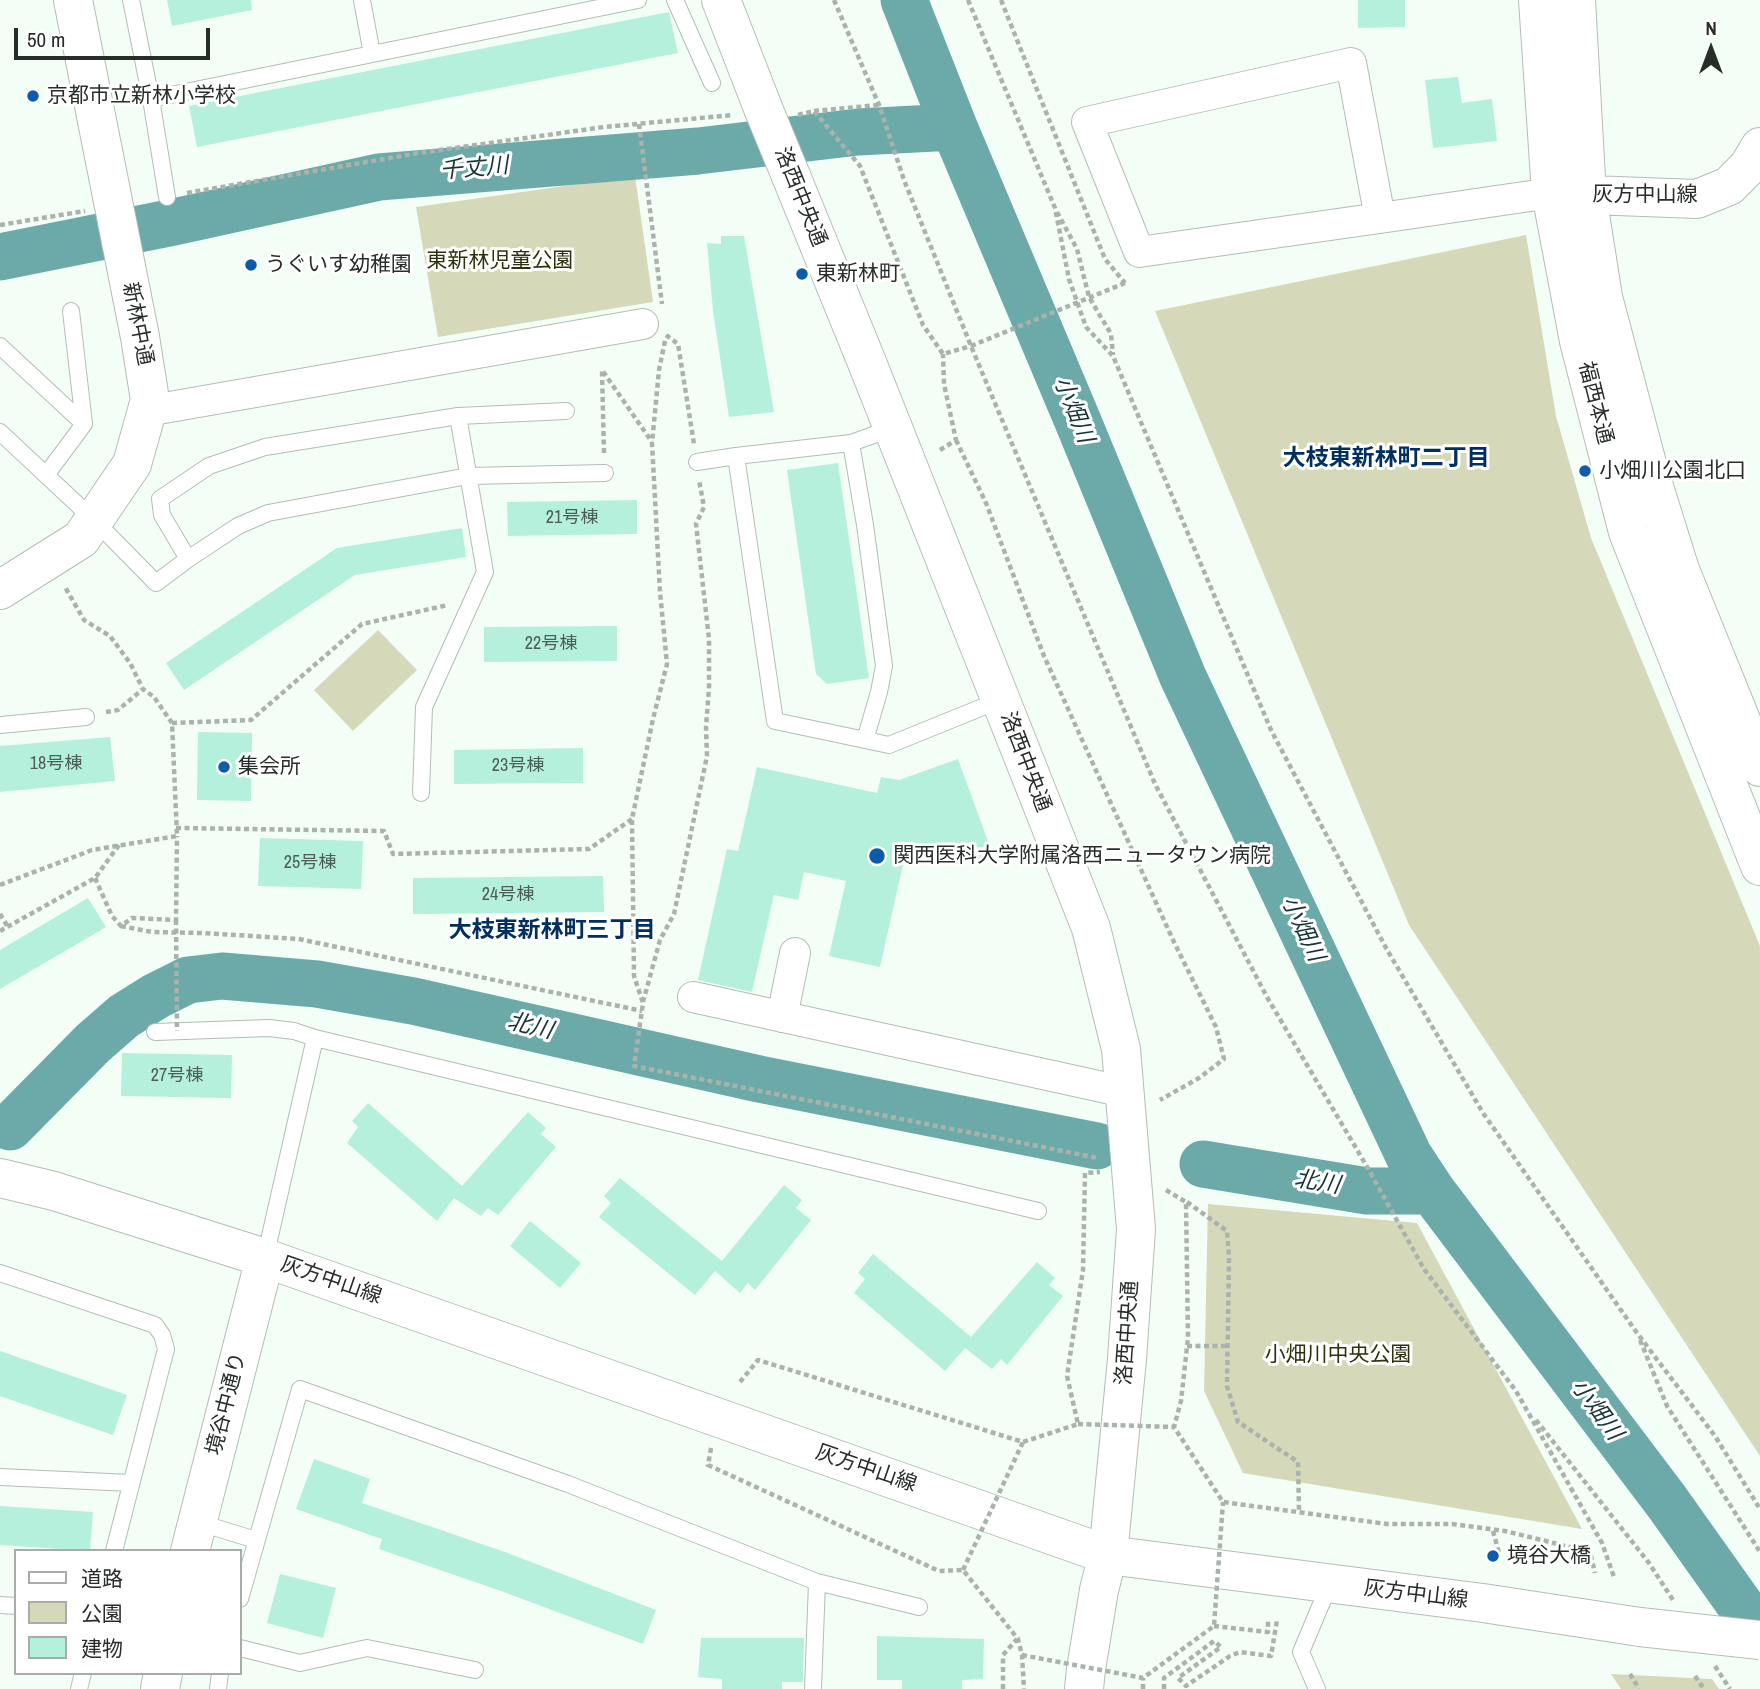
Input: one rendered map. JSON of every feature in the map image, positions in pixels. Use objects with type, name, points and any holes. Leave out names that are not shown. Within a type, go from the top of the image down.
[{"type":"main road","name":"新林中通","points":[[0,590],[81,539],[132,464],[150,400],[72,0]]},
{"type":"main road","name":"洛西中央通","points":[[721,0],[1091,928],[1121,1049],[1142,1096],[1127,1359],[1108,1555],[1099,1590],[1084,1689]]},
{"type":"main road","name":"福西本通","points":[[1538,0],[1569,194],[1579,341],[1628,532],[1760,866]]},
{"type":"main road","name":"福西本通","points":[[1576,0],[1569,194],[1603,298],[1649,471],[1680,570],[1760,767]]},
{"type":"main road","name":"灰方中山線","points":[[1569,194],[1697,199],[1728,186],[1758,155]]},
{"type":"main road","name":"灰方中山線","points":[[0,1178],[54,1191],[265,1258],[1108,1555],[1483,1603],[1640,1627],[1760,1640]]},
{"type":"main road","name":"境谷中通り","points":[[194,1536],[265,1258]]},
{"type":"street","points":[[1380,218],[1351,63],[1087,122],[1139,252],[1569,194]]},
{"type":"street","points":[[147,411],[653,316]]},
{"type":"street","points":[[782,1017],[795,953]]},
{"type":"street","points":[[693,997],[1142,1096]]},
{"type":"lane","points":[[131,0],[167,197]]},
{"type":"lane","points":[[362,0],[372,54]]},
{"type":"lane","points":[[151,99],[638,0]]},
{"type":"lane","points":[[675,0],[712,83]]},
{"type":"lane","points":[[46,475],[84,424],[71,311]]},
{"type":"lane","points":[[0,346],[84,424]]},
{"type":"lane","points":[[188,559],[162,515],[160,499],[209,466],[265,447],[458,416],[566,411]]},
{"type":"lane","points":[[421,793],[424,707],[485,572],[458,416]]},
{"type":"lane","points":[[696,462],[851,443],[893,428]]},
{"type":"lane","points":[[0,432],[156,583],[238,526],[268,513],[468,476],[605,473]]},
{"type":"lane","points":[[851,443],[884,666],[865,740]]},
{"type":"lane","points":[[736,456],[775,721],[889,745],[1001,700]]},
{"type":"lane","points":[[0,725],[86,717]]},
{"type":"lane","points":[[155,1032],[269,1028],[293,1031],[1038,1211]]},
{"type":"lane","points":[[265,1258],[315,1038]]},
{"type":"lane","points":[[0,1273],[155,1325],[162,1335],[166,1349],[114,1549]]},
{"type":"lane","points":[[242,1592],[300,1389],[568,1484],[817,1583],[919,1607]]},
{"type":"lane","points":[[0,1477],[131,1483]]},
{"type":"lane","points":[[194,1536],[256,1540]]},
{"type":"lane","points":[[813,1689],[817,1583]]},
{"type":"lane","points":[[1317,1689],[1301,1652],[1329,1583]]},
{"type":"lane","points":[[242,1648],[300,1663],[367,1648],[475,1670]]},
{"type":"path","points":[[834,0],[879,105],[904,180],[971,346],[1154,784],[1267,997],[1424,1269],[1516,1391],[1602,1543],[1614,1577]]},
{"type":"path","points":[[968,0],[1055,208],[1077,249],[1089,298],[1111,334],[1113,356],[1270,730],[1386,948],[1483,1113],[1637,1332],[1715,1436],[1760,1509]]},
{"type":"path","points":[[943,354],[971,346],[1125,283],[1105,259],[1001,0]]},
{"type":"path","points":[[167,197],[419,153],[604,127],[879,105]]},
{"type":"path","points":[[814,111],[860,166],[923,325],[943,354],[944,384],[956,440],[986,503],[1044,656],[1173,940],[1216,1027],[1224,1059],[1199,1078],[1142,1096]]},
{"type":"path","points":[[639,124],[645,174],[653,316]]},
{"type":"path","points":[[1055,208],[1069,279],[1086,327],[1113,356]]},
{"type":"path","points":[[0,225],[115,214]]},
{"type":"path","points":[[643,1003],[634,976],[632,819],[667,664],[660,592],[652,443],[659,370],[666,335],[678,344],[704,507],[696,523],[709,639],[709,688],[706,756],[674,914],[660,940],[643,1003],[634,1066],[1099,1158]]},
{"type":"path","points":[[605,473],[602,370],[652,443]]},
{"type":"path","points":[[940,450],[956,440]]},
{"type":"path","points":[[44,562],[59,577],[84,620],[110,636],[130,663],[143,689],[154,697],[172,723],[177,836],[177,1031]]},
{"type":"path","points":[[172,723],[251,720],[362,624],[472,599]]},
{"type":"path","points":[[86,717],[118,710],[143,689]]},
{"type":"path","points":[[176,828],[384,831],[393,854],[406,854],[589,849],[632,819]]},
{"type":"path","points":[[0,885],[92,850],[177,836]]},
{"type":"path","points":[[0,931],[95,878],[120,844]]},
{"type":"path","points":[[95,878],[113,916],[121,926],[152,932],[299,939],[642,1011]]},
{"type":"path","points":[[0,914],[8,927]]},
{"type":"path","points":[[121,926],[132,918],[176,920]]},
{"type":"path","points":[[1078,1424],[1067,1376],[1083,1270],[1086,1173],[1105,1172]]},
{"type":"path","points":[[1166,1190],[1227,1231],[1227,1386],[1238,1423],[1298,1462],[1300,1511]]},
{"type":"path","points":[[1186,1202],[1187,1346],[1181,1401],[1174,1427],[1223,1502],[1214,1626]]},
{"type":"path","points":[[1637,1332],[1667,1406],[1760,1552]]},
{"type":"path","points":[[1187,1346],[1227,1346]]},
{"type":"path","points":[[740,1382],[758,1360],[1023,1442],[1078,1424],[1174,1427]]},
{"type":"path","points":[[1526,1408],[1649,1563],[1678,1609]]},
{"type":"path","points":[[963,1570],[1023,1442]]},
{"type":"path","points":[[711,1447],[708,1465],[940,1571],[963,1570]]},
{"type":"path","points":[[1223,1502],[1387,1524],[1452,1524],[1505,1531],[1590,1552],[1595,1573]]},
{"type":"path","points":[[1493,1530],[1499,1553]]},
{"type":"path","points":[[963,1570],[1017,1639],[1022,1655],[1024,1689]]},
{"type":"path","points":[[1022,1655],[1143,1678],[1214,1626],[1268,1632],[1268,1619]]},
{"type":"path","points":[[1164,1689],[1164,1678],[1214,1641],[1221,1647],[1178,1678],[1186,1686],[1240,1652],[1270,1656],[1277,1620]]},
{"type":"path","points":[[1003,1689],[1003,1655],[1017,1639]]},
{"type":"path","points":[[1715,1666],[1730,1689]]},
{"type":"path","points":[[1630,1674],[1639,1689]]},
{"type":"path","points":[[1695,1676],[1703,1689]]},
{"type":"path","points":[[1143,1678],[1143,1689]]},
{"type":"green space","name":"東新林児童公園","points":[[635,176],[653,302],[438,337],[416,207]]},
{"type":"green space","points":[[1526,235],[1556,416],[1591,538],[1760,946],[1760,1456],[1409,925],[1155,311]]},
{"type":"green space","points":[[378,630],[417,670],[353,731],[314,690]]},
{"type":"green space","name":"小畑川中央公園","points":[[1208,1204],[1417,1223],[1582,1529],[1243,1473],[1204,1391]]},
{"type":"green space","points":[[1611,1674],[1712,1679],[1719,1689],[1621,1689]]},
{"type":"building","points":[[167,0],[251,0],[252,10],[172,26]]},
{"type":"building","points":[[1358,0],[1405,0],[1405,27],[1358,28]]},
{"type":"building","points":[[669,12],[678,53],[197,147],[189,106]]},
{"type":"building","points":[[1458,77],[1462,103],[1492,99],[1497,141],[1433,148],[1425,80]]},
{"type":"building","points":[[721,236],[744,236],[774,412],[729,417],[713,311],[707,243],[721,244]]},
{"type":"building","points":[[838,463],[869,678],[827,684],[816,674],[787,470]]},
{"type":"building","points":[[637,500],[637,534],[508,536],[507,502]]},
{"type":"building","points":[[462,528],[466,557],[355,575],[184,690],[166,663],[337,548]]},
{"type":"building","points":[[617,626],[617,661],[484,662],[484,627]]},
{"type":"building","name":"集会所","points":[[198,732],[252,733],[251,801],[197,800]]},
{"type":"building","points":[[110,737],[115,781],[0,792],[0,746]]},
{"type":"building","points":[[583,748],[583,783],[454,784],[454,750]]},
{"type":"building","points":[[958,759],[993,855],[975,862],[907,847],[880,967],[829,956],[846,881],[804,872],[798,900],[774,895],[752,992],[698,980],[727,849],[738,851],[757,767],[877,793],[881,777],[899,780]]},
{"type":"building","points":[[260,838],[363,841],[361,889],[258,886]]},
{"type":"building","points":[[603,876],[604,912],[413,914],[413,878]]},
{"type":"building","points":[[88,898],[106,927],[0,989],[0,950]]},
{"type":"building","points":[[122,1053],[232,1055],[231,1098],[121,1096]]},
{"type":"building","points":[[368,1103],[462,1186],[528,1112],[546,1128],[541,1134],[556,1147],[498,1215],[488,1208],[481,1216],[454,1198],[437,1221],[347,1143],[358,1127],[352,1121]]},
{"type":"building","points":[[620,1178],[722,1261],[784,1185],[802,1200],[796,1208],[811,1220],[755,1290],[748,1283],[740,1293],[715,1271],[695,1295],[599,1217],[611,1203],[604,1196]]},
{"type":"building","points":[[530,1221],[581,1263],[560,1288],[510,1246]]},
{"type":"building","points":[[873,1254],[971,1337],[1037,1262],[1055,1278],[1049,1285],[1063,1296],[1007,1365],[1001,1359],[992,1369],[965,1348],[945,1371],[854,1293],[865,1279],[858,1273]]},
{"type":"building","points":[[0,1351],[127,1395],[113,1435],[0,1396]]},
{"type":"building","points":[[314,1459],[370,1479],[362,1503],[505,1552],[656,1610],[643,1644],[379,1549],[382,1539],[296,1509]]},
{"type":"building","points":[[0,1506],[93,1512],[90,1549],[0,1545]]},
{"type":"building","points":[[280,1574],[336,1588],[323,1638],[267,1623]]},
{"type":"building","points":[[877,1636],[984,1639],[983,1679],[962,1680],[962,1689],[902,1689],[902,1680],[877,1680]]},
{"type":"building","points":[[701,1638],[804,1638],[803,1682],[782,1682],[782,1689],[722,1689],[722,1679],[698,1677]]},
{"type":"waterway","name":"小畑川","points":[[904,0],[954,127],[1183,677],[1409,1156],[1432,1191],[1667,1502],[1760,1633]]},
{"type":"waterway","name":"千丈川","points":[[0,257],[379,177],[698,151],[858,132],[954,127]]},
{"type":"waterway","name":"北川","points":[[10,1127],[93,1043],[124,1016],[188,980],[222,976],[317,984],[413,1001],[759,1079],[1097,1146]]},
{"type":"waterway","name":"北川","points":[[1203,1164],[1367,1191],[1432,1191]]},
{"type":"place","name":"京都市立新林小学校","points":[[33,96]]},
{"type":"place","name":"うぐいす幼稚園","points":[[251,265]]},
{"type":"place","name":"東新林町","points":[[802,274]]},
{"type":"place","name":"小畑川公園北口","points":[[1585,471]]},
{"type":"place","name":"集会所","points":[[224,767]]},
{"type":"place","name":"関西医科大学附属洛西ニュータウン病院","points":[[877,856]]},
{"type":"place","name":"境谷大橋","points":[[1493,1556]]},
{"type":"district","name":"大枝東新林町二丁目","points":[[1386,459]]},
{"type":"district","name":"大枝東新林町三丁目","points":[[552,931]]}]
